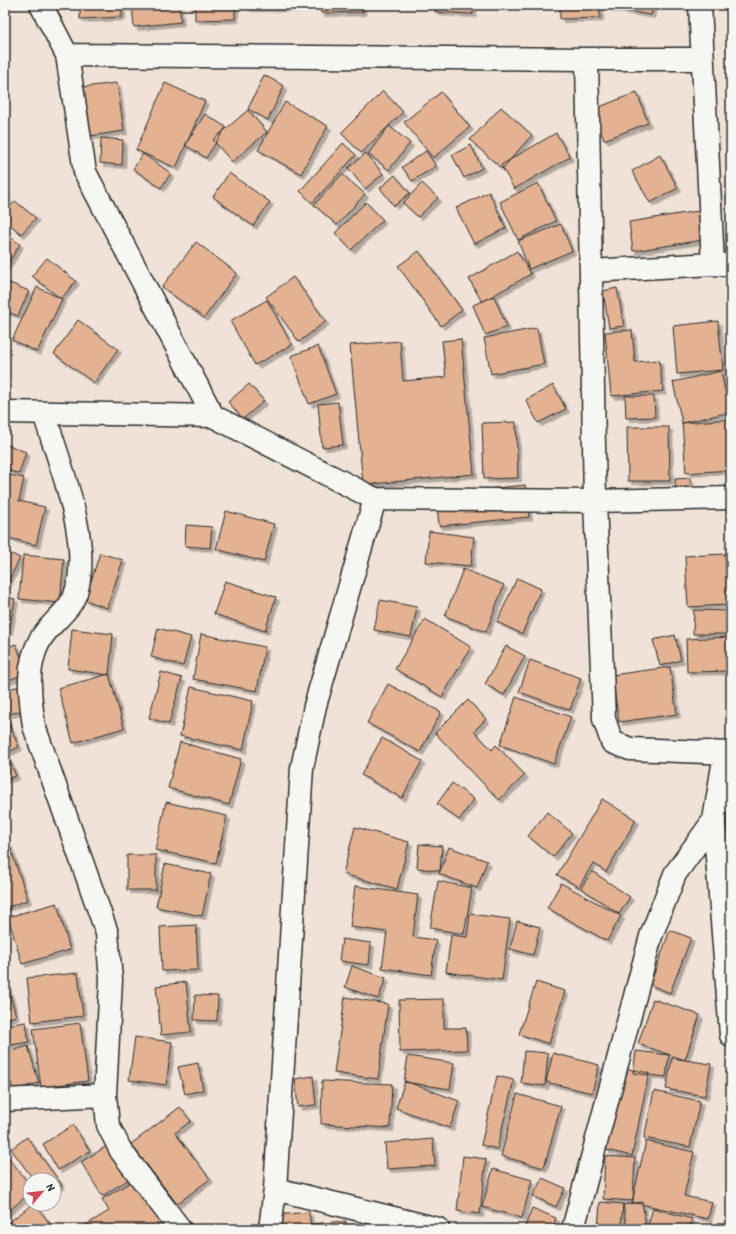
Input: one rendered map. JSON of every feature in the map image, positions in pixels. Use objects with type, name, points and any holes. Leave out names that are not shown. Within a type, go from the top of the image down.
[{"type":"street","points":[[41,5],[67,55],[84,172],[213,416]]},
{"type":"street","points":[[591,271],[722,265],[702,59],[700,5]]},
{"type":"street","points":[[67,55],[587,60],[702,59]]},
{"type":"street","points":[[587,60],[595,501],[604,719],[612,742],[630,749],[728,753],[714,820],[731,1035]]},
{"type":"street","points":[[5,412],[213,416],[375,499],[595,501],[731,498]]},
{"type":"street","points":[[44,413],[77,523],[82,561],[77,590],[64,613],[40,640],[30,667],[29,690],[34,726],[107,933],[111,980],[105,1095],[108,1126],[121,1151],[180,1229]]},
{"type":"street","points":[[270,1229],[275,1189],[302,768],[315,706],[375,499]]},
{"type":"street","points":[[573,1229],[651,936],[675,874],[714,820]]},
{"type":"street","points":[[5,1100],[105,1095]]},
{"type":"street","points":[[275,1189],[438,1229]]},
{"type":"building","points":[[80,5],[122,5],[122,17],[80,19]]},
{"type":"building","points":[[132,5],[179,5],[181,22],[134,27]]},
{"type":"building","points":[[195,5],[235,5],[235,19],[195,20]]},
{"type":"building","points":[[247,5],[303,5],[303,8],[247,8]]},
{"type":"building","points":[[320,5],[362,5],[363,12],[321,13]]},
{"type":"building","points":[[436,5],[473,5],[473,14],[435,12]]},
{"type":"building","points":[[560,5],[600,5],[600,18],[560,19]]},
{"type":"building","points":[[611,5],[653,5],[651,15],[610,8]]},
{"type":"building","points":[[264,75],[284,86],[268,120],[248,109]]},
{"type":"building","points":[[117,83],[124,131],[90,136],[83,87]]},
{"type":"building","points":[[165,83],[205,101],[176,168],[136,150]]},
{"type":"building","points":[[383,91],[403,112],[361,153],[341,133]]},
{"type":"building","points":[[441,92],[470,127],[433,158],[404,122]]},
{"type":"building","points":[[637,92],[648,123],[604,140],[592,110]]},
{"type":"building","points":[[285,102],[328,126],[301,174],[258,150]]},
{"type":"building","points":[[501,107],[532,135],[502,169],[470,140]]},
{"type":"building","points":[[248,110],[267,132],[232,162],[213,140]]},
{"type":"building","points":[[205,114],[226,127],[206,158],[185,145]]},
{"type":"building","points":[[389,126],[410,143],[389,170],[368,154]]},
{"type":"building","points":[[556,133],[570,157],[514,189],[501,165]]},
{"type":"building","points":[[101,138],[123,140],[122,165],[100,163]]},
{"type":"building","points":[[343,143],[356,155],[312,203],[300,191]]},
{"type":"building","points":[[471,145],[482,168],[464,178],[452,155]]},
{"type":"building","points":[[426,151],[436,166],[412,181],[402,167]]},
{"type":"building","points":[[366,153],[383,174],[365,189],[348,168]]},
{"type":"building","points":[[143,154],[171,173],[161,188],[133,169]]},
{"type":"building","points":[[660,155],[678,188],[650,203],[632,171]]},
{"type":"building","points":[[229,173],[270,202],[253,226],[213,197]]},
{"type":"building","points":[[342,174],[365,194],[337,225],[314,205]]},
{"type":"building","points":[[395,175],[410,193],[394,206],[380,188]]},
{"type":"building","points":[[422,183],[438,198],[418,217],[403,203]]},
{"type":"building","points":[[538,183],[556,221],[518,240],[500,202]]},
{"type":"building","points":[[489,192],[506,228],[474,244],[456,208]]},
{"type":"building","points":[[15,201],[36,218],[21,234],[5,220],[5,212]]},
{"type":"building","points":[[366,202],[383,220],[351,250],[335,233]]},
{"type":"building","points":[[698,211],[703,240],[633,251],[629,222]]},
{"type":"building","points":[[561,224],[572,251],[529,269],[518,241]]},
{"type":"building","points":[[5,234],[20,244],[6,267],[5,266]]},
{"type":"building","points":[[196,242],[237,273],[204,318],[162,287]]},
{"type":"building","points":[[419,251],[462,310],[441,326],[398,266]]},
{"type":"building","points":[[517,251],[531,274],[482,302],[469,279]]},
{"type":"building","points":[[47,258],[76,281],[61,299],[32,276]]},
{"type":"building","points":[[293,277],[326,321],[299,342],[266,297]]},
{"type":"building","points":[[5,281],[29,291],[18,316],[5,311]]},
{"type":"building","points":[[37,287],[62,299],[37,352],[12,340]]},
{"type":"building","points":[[617,288],[624,326],[609,328],[603,291]]},
{"type":"building","points":[[494,296],[507,327],[485,335],[473,305]]},
{"type":"building","points":[[267,300],[292,345],[255,365],[230,321]]},
{"type":"building","points":[[78,320],[118,349],[94,383],[54,354]]},
{"type":"building","points":[[718,321],[723,370],[677,374],[673,326]]},
{"type":"building","points":[[537,328],[544,364],[491,374],[484,338]]},
{"type":"building","points":[[632,330],[635,362],[659,360],[663,391],[611,396],[605,332]]},
{"type":"building","points":[[461,339],[474,474],[363,485],[350,345],[400,341],[403,381],[446,377],[442,341]]},
{"type":"building","points":[[318,346],[336,394],[309,404],[291,356]]},
{"type":"building","points":[[721,371],[726,396],[731,395],[731,412],[682,423],[673,382]]},
{"type":"building","points":[[249,384],[264,401],[243,419],[228,402]]},
{"type":"building","points":[[553,385],[566,409],[538,423],[526,400]]},
{"type":"building","points":[[625,396],[654,396],[655,417],[626,418]]},
{"type":"building","points":[[338,402],[343,445],[322,447],[318,404]]},
{"type":"building","points":[[731,419],[731,470],[686,473],[682,423]]},
{"type":"building","points":[[516,422],[518,478],[484,479],[482,423]]},
{"type":"building","points":[[627,427],[669,427],[670,481],[628,481]]},
{"type":"building","points":[[5,444],[26,452],[19,474],[5,469]]},
{"type":"building","points":[[5,474],[24,478],[19,501],[45,507],[36,545],[5,537]]},
{"type":"building","points":[[690,478],[692,502],[676,503],[675,479]]},
{"type":"building","points":[[525,485],[529,517],[439,526],[436,494]]},
{"type":"building","points":[[226,511],[274,524],[264,562],[216,549]]},
{"type":"building","points":[[186,525],[212,527],[210,548],[185,546]]},
{"type":"building","points":[[429,531],[474,537],[471,566],[426,562]]},
{"type":"building","points":[[5,551],[20,558],[5,588]]},
{"type":"building","points":[[100,553],[123,560],[107,608],[85,600]]},
{"type":"building","points":[[725,554],[728,605],[688,607],[685,556]]},
{"type":"building","points":[[23,555],[64,559],[60,603],[19,599]]},
{"type":"building","points":[[463,569],[504,585],[486,632],[445,616]]},
{"type":"building","points":[[517,578],[541,589],[522,634],[497,622]]},
{"type":"building","points":[[225,581],[276,597],[265,631],[214,614]]},
{"type":"building","points":[[5,597],[15,599],[9,631],[5,630]]},
{"type":"building","points":[[380,600],[417,607],[411,637],[374,630]]},
{"type":"building","points":[[694,610],[731,611],[731,634],[693,634]]},
{"type":"building","points":[[425,619],[471,647],[442,697],[395,669]]},
{"type":"building","points":[[158,628],[191,637],[183,666],[151,657]]},
{"type":"building","points":[[72,629],[113,634],[109,675],[68,669]]},
{"type":"building","points":[[201,634],[265,647],[257,691],[193,679]]},
{"type":"building","points":[[675,635],[681,660],[660,666],[653,640]]},
{"type":"building","points":[[730,637],[731,671],[687,672],[686,639]]},
{"type":"building","points":[[16,644],[27,673],[6,681],[5,648]]},
{"type":"building","points":[[506,646],[525,656],[504,695],[485,684]]},
{"type":"building","points":[[530,660],[581,678],[570,710],[519,692]]},
{"type":"building","points":[[670,667],[677,714],[619,722],[612,675]]},
{"type":"building","points":[[161,672],[182,678],[169,724],[149,718]]},
{"type":"building","points":[[109,674],[124,728],[73,743],[58,688]]},
{"type":"building","points":[[388,684],[441,712],[420,752],[367,723]]},
{"type":"building","points":[[20,686],[26,710],[5,715],[5,690]]},
{"type":"building","points":[[191,687],[253,701],[243,750],[180,736]]},
{"type":"building","points":[[516,697],[571,717],[554,764],[500,745]]},
{"type":"building","points":[[468,700],[486,719],[474,731],[492,750],[496,745],[525,775],[499,800],[435,733]]},
{"type":"building","points":[[5,715],[19,747],[6,753],[16,776],[5,780]]},
{"type":"building","points":[[382,738],[422,761],[402,798],[361,775]]},
{"type":"building","points":[[180,742],[241,759],[229,805],[168,788]]},
{"type":"building","points":[[452,783],[474,799],[459,820],[437,804]]},
{"type":"building","points":[[602,799],[636,820],[606,872],[593,863],[579,887],[557,875]]},
{"type":"building","points":[[166,802],[227,816],[216,863],[155,850]]},
{"type":"building","points":[[547,812],[572,833],[553,857],[528,836]]},
{"type":"building","points":[[355,827],[409,842],[397,889],[343,874]]},
{"type":"building","points":[[9,844],[28,900],[5,908],[5,846]]},
{"type":"building","points":[[419,844],[442,846],[440,871],[417,868]]},
{"type":"building","points":[[449,847],[487,861],[477,888],[439,874]]},
{"type":"building","points":[[127,855],[156,855],[156,890],[127,890]]},
{"type":"building","points":[[165,864],[211,874],[202,916],[156,907]]},
{"type":"building","points":[[592,871],[630,897],[619,914],[581,888]]},
{"type":"building","points":[[438,881],[472,888],[464,934],[430,928]]},
{"type":"building","points":[[561,883],[621,916],[607,941],[547,908]]},
{"type":"building","points":[[355,886],[418,895],[413,937],[436,940],[431,975],[382,968],[387,932],[350,927]]},
{"type":"building","points":[[57,903],[70,950],[22,964],[8,917]]},
{"type":"building","points":[[470,914],[510,919],[502,980],[446,972],[451,935],[467,937]]},
{"type":"building","points":[[517,921],[540,927],[533,955],[510,949]]},
{"type":"building","points":[[196,925],[198,970],[162,971],[160,927]]},
{"type":"building","points":[[670,930],[691,938],[670,993],[650,985]]},
{"type":"building","points":[[342,939],[371,943],[369,965],[339,961]]},
{"type":"building","points":[[352,966],[386,978],[378,999],[345,987]]},
{"type":"building","points":[[78,973],[83,1016],[32,1022],[27,978]]},
{"type":"building","points":[[5,977],[16,1016],[5,1019]]},
{"type":"building","points":[[186,982],[191,1032],[161,1035],[156,986]]},
{"type":"building","points":[[536,982],[565,991],[549,1044],[519,1034]]},
{"type":"building","points":[[195,995],[218,996],[217,1021],[194,1020]]},
{"type":"building","points":[[345,997],[388,1004],[378,1079],[334,1073]]},
{"type":"building","points":[[444,999],[444,1028],[466,1028],[467,1050],[400,1052],[399,1000]]},
{"type":"building","points":[[653,999],[700,1015],[685,1060],[638,1044]]},
{"type":"building","points":[[26,1022],[29,1042],[5,1046],[5,1025]]},
{"type":"building","points":[[80,1023],[88,1081],[41,1087],[33,1029]]},
{"type":"building","points":[[135,1037],[172,1042],[166,1085],[129,1080]]},
{"type":"building","points":[[28,1046],[39,1083],[13,1090],[5,1063],[5,1053]]},
{"type":"building","points":[[524,1051],[548,1053],[545,1086],[521,1083]]},
{"type":"building","points":[[636,1051],[669,1055],[666,1077],[633,1073]]},
{"type":"building","points":[[553,1053],[599,1065],[592,1093],[546,1082]]},
{"type":"building","points":[[408,1056],[454,1063],[450,1089],[404,1082]]},
{"type":"building","points":[[672,1058],[711,1064],[705,1096],[666,1089]]},
{"type":"building","points":[[198,1063],[203,1090],[185,1094],[178,1067]]},
{"type":"building","points":[[623,1068],[649,1073],[632,1156],[606,1150]]},
{"type":"building","points":[[313,1076],[316,1105],[298,1107],[295,1079]]},
{"type":"building","points":[[497,1076],[514,1080],[497,1149],[481,1145]]},
{"type":"building","points":[[322,1081],[392,1084],[390,1128],[321,1124]]},
{"type":"building","points":[[405,1081],[459,1101],[450,1128],[396,1108]]},
{"type":"building","points":[[654,1091],[700,1101],[690,1147],[644,1138]]},
{"type":"building","points":[[517,1094],[561,1106],[544,1168],[501,1156]]},
{"type":"building","points":[[180,1107],[191,1121],[175,1133],[210,1179],[177,1204],[131,1144]]},
{"type":"building","points":[[73,1125],[90,1151],[58,1170],[43,1144]]},
{"type":"building","points":[[27,1137],[53,1172],[28,1172],[11,1149]]},
{"type":"building","points":[[433,1139],[435,1166],[387,1169],[385,1143]]},
{"type":"building","points":[[646,1141],[694,1152],[684,1196],[712,1202],[708,1219],[632,1202]]},
{"type":"building","points":[[110,1144],[131,1178],[102,1196],[81,1162]]},
{"type":"building","points":[[7,1156],[22,1175],[22,1200],[5,1214],[5,1158]]},
{"type":"building","points":[[463,1156],[486,1159],[480,1214],[457,1211]]},
{"type":"building","points":[[605,1156],[635,1158],[633,1201],[603,1199]]},
{"type":"building","points":[[493,1169],[532,1180],[522,1218],[482,1207]]},
{"type":"building","points":[[542,1178],[565,1188],[556,1207],[533,1196]]},
{"type":"building","points":[[136,1179],[166,1229],[79,1229],[109,1211],[102,1199]]},
{"type":"building","points":[[600,1202],[623,1204],[621,1229],[598,1229]]},
{"type":"building","points":[[642,1202],[646,1226],[627,1229],[623,1205]]},
{"type":"building","points":[[532,1208],[556,1218],[552,1229],[524,1229]]},
{"type":"building","points":[[653,1208],[692,1219],[689,1229],[647,1229]]},
{"type":"building","points":[[22,1212],[41,1212],[54,1229],[5,1229],[5,1225]]},
{"type":"building","points":[[309,1212],[311,1229],[277,1229],[276,1215]]},
{"type":"building","points":[[346,1221],[347,1229],[311,1229],[311,1224]]}]
